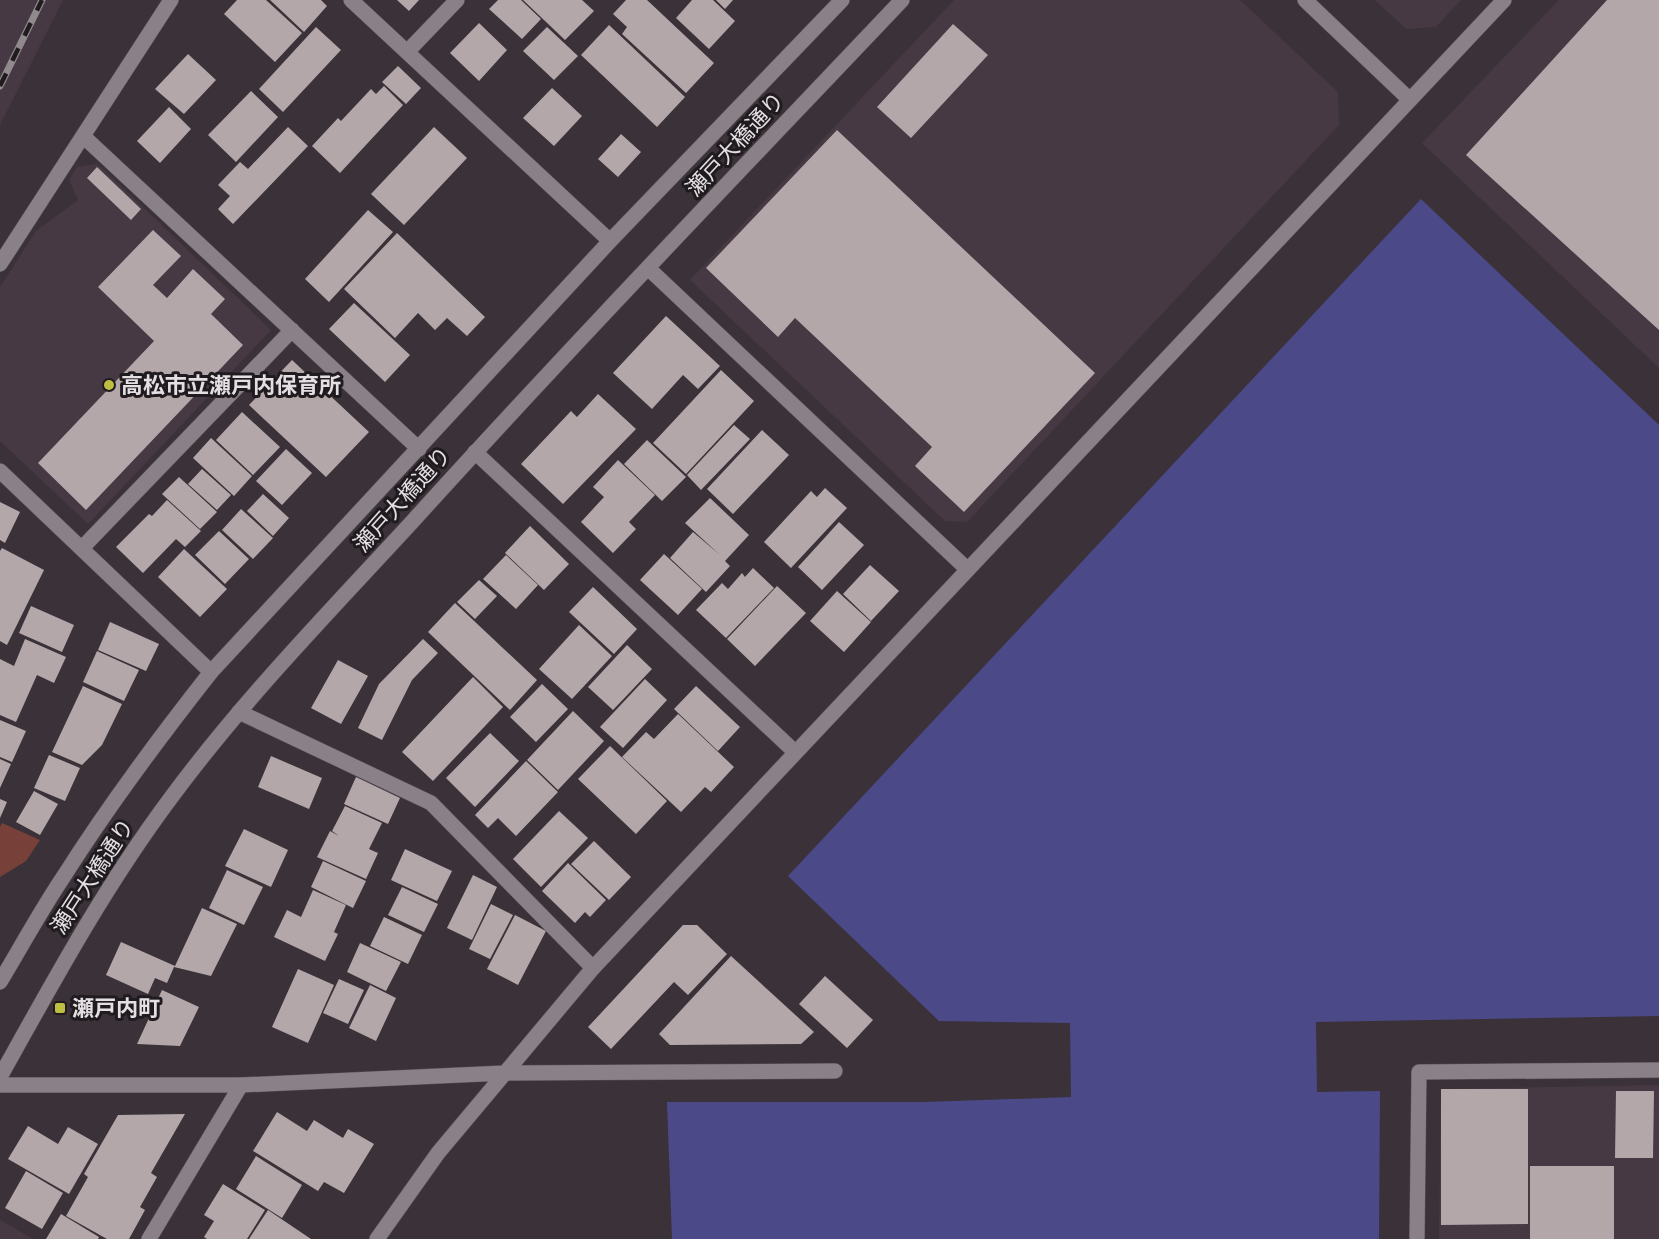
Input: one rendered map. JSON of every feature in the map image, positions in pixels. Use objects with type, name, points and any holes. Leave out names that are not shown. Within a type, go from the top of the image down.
[{"type":"street","points":[[0,264],[171,0]]},
{"type":"street","points":[[351,0],[610,241]]},
{"type":"street","points":[[407,52],[457,0]]},
{"type":"street","name":"瀬戸大橋通り","points":[[0,982],[63,877],[109,809],[160,736],[211,672],[610,241],[842,0]]},
{"type":"street","name":"瀬戸大橋通り","points":[[0,1077],[54,979],[107,890],[170,799],[238,712],[475,452],[902,0]]},
{"type":"street","points":[[1305,0],[1410,100]]},
{"type":"street","points":[[377,1239],[438,1153],[593,968],[1504,0]]},
{"type":"street","points":[[83,136],[419,449]]},
{"type":"street","points":[[648,268],[967,569]]},
{"type":"street","points":[[82,548],[292,330]]},
{"type":"street","points":[[475,452],[795,752]]},
{"type":"street","points":[[0,471],[211,672]]},
{"type":"street","points":[[238,712],[431,803],[593,968]]},
{"type":"street","points":[[1417,1239],[1419,1072],[1659,1070]]},
{"type":"street","points":[[0,1085],[242,1085],[504,1073],[835,1071]]},
{"type":"street","points":[[149,1239],[242,1085]]},
{"type":"shaded area","points":[[0,0],[63,0],[0,125]]},
{"type":"shaded area","points":[[954,0],[1240,0],[1338,92],[1339,125],[967,522],[945,521],[690,280]]},
{"type":"shaded area","points":[[1375,0],[1461,0],[1436,27],[1406,29]]},
{"type":"shaded area","points":[[1559,0],[1659,0],[1659,368],[1422,143]]},
{"type":"shaded area","name":"高松市立瀬戸内保育所","points":[[98,164],[271,330],[88,524],[0,441],[0,287],[36,231],[78,200],[69,180],[77,167]]},
{"type":"shaded area","points":[[1421,199],[1659,425],[1659,1016],[1316,1022],[1317,1092],[1380,1091],[1379,1239],[672,1239],[667,1102],[925,1102],[1071,1097],[1070,1023],[939,1021],[788,876]]},
{"type":"shaded area","points":[[2,823],[40,840],[26,861],[0,877],[0,827]]},
{"type":"shaded area","points":[[1659,1085],[1659,1239],[1439,1239],[1441,1089]]},
{"type":"shaded area","points":[[0,1220],[33,1239],[0,1239]]},
{"type":"building","points":[[237,0],[266,0],[302,33],[275,62],[224,14]]},
{"type":"building","points":[[270,0],[321,0],[327,6],[304,32]]},
{"type":"building","points":[[397,0],[419,0],[409,11]]},
{"type":"building","points":[[498,0],[521,0],[541,19],[522,39],[489,9]]},
{"type":"building","points":[[523,0],[582,0],[594,11],[565,40]]},
{"type":"building","points":[[626,0],[647,0],[714,63],[686,93],[622,34],[627,27],[613,14]]},
{"type":"building","points":[[692,0],[713,0],[735,21],[709,49],[676,18]]},
{"type":"building","points":[[716,0],[733,0],[725,9]]},
{"type":"building","points":[[1607,0],[1659,0],[1659,330],[1466,155]]},
{"type":"building","points":[[479,23],[507,50],[479,81],[450,53]]},
{"type":"building","points":[[953,24],[988,55],[911,138],[877,107]]},
{"type":"building","points":[[609,25],[685,97],[657,127],[581,55]]},
{"type":"building","points":[[316,27],[341,50],[283,112],[259,89]]},
{"type":"building","points":[[547,27],[578,56],[554,80],[523,51]]},
{"type":"building","points":[[188,54],[216,80],[184,114],[155,89]]},
{"type":"building","points":[[398,66],[421,88],[406,104],[382,82]]},
{"type":"building","points":[[384,86],[403,105],[340,173],[312,146],[338,118],[341,121],[371,89],[376,94]]},
{"type":"building","points":[[552,88],[582,116],[554,146],[523,118]]},
{"type":"building","points":[[251,91],[278,117],[236,162],[208,135]]},
{"type":"building","points":[[169,107],[191,129],[160,163],[137,141]]},
{"type":"building","points":[[288,127],[308,146],[233,224],[218,209],[230,196],[218,185],[240,162],[248,169]]},
{"type":"building","points":[[434,127],[467,158],[404,225],[371,194]]},
{"type":"building","points":[[837,130],[1095,373],[964,512],[915,466],[932,447],[795,318],[778,337],[706,268]]},
{"type":"building","points":[[621,134],[641,152],[618,177],[598,159]]},
{"type":"building","points":[[97,167],[141,209],[131,220],[87,178]]},
{"type":"building","points":[[368,210],[393,232],[329,302],[305,279]]},
{"type":"building","points":[[153,230],[181,256],[153,285],[167,298],[193,269],[225,299],[211,314],[243,345],[86,510],[38,463],[154,341],[98,287]]},
{"type":"building","points":[[397,233],[485,317],[467,336],[447,318],[435,330],[418,313],[395,338],[344,289]]},
{"type":"building","points":[[354,303],[410,355],[385,382],[329,329]]},
{"type":"building","points":[[666,316],[720,366],[698,389],[683,375],[652,409],[613,373]]},
{"type":"building","points":[[292,360],[369,432],[326,477],[249,405]]},
{"type":"building","points":[[721,370],[754,401],[686,474],[653,443]]},
{"type":"building","points":[[598,394],[636,429],[563,504],[521,464],[571,411],[577,417]]},
{"type":"building","points":[[242,412],[280,447],[253,475],[216,440]]},
{"type":"building","points":[[734,425],[750,439],[701,490],[687,475]]},
{"type":"building","points":[[762,430],[789,455],[733,514],[707,489]]},
{"type":"building","points":[[211,438],[252,476],[234,496],[193,458]]},
{"type":"building","points":[[647,440],[686,477],[662,501],[624,464]]},
{"type":"building","points":[[286,449],[312,473],[282,505],[256,481]]},
{"type":"building","points":[[618,460],[655,495],[629,522],[636,529],[613,553],[581,522],[604,497],[593,487]]},
{"type":"building","points":[[202,469],[231,495],[217,510],[188,484]]},
{"type":"building","points":[[179,477],[217,512],[200,529],[162,494]]},
{"type":"building","points":[[825,488],[847,508],[791,568],[764,542],[811,491],[817,497]]},
{"type":"building","points":[[263,494],[289,518],[273,536],[247,511]]},
{"type":"building","points":[[710,498],[749,535],[725,561],[730,566],[706,592],[670,558],[693,532],[720,555],[685,523]]},
{"type":"building","points":[[167,500],[201,531],[185,547],[176,539],[143,573],[116,547],[149,514],[152,516]]},
{"type":"building","points":[[0,502],[20,512],[5,543],[0,540]]},
{"type":"building","points":[[241,509],[273,538],[253,559],[222,530]]},
{"type":"building","points":[[839,522],[864,545],[822,590],[798,567]]},
{"type":"building","points":[[530,526],[569,564],[544,590],[505,553]]},
{"type":"building","points":[[219,531],[249,559],[225,584],[195,555]]},
{"type":"building","points":[[2,548],[44,570],[7,645],[0,641],[0,551]]},
{"type":"building","points":[[184,549],[227,589],[200,617],[158,577]]},
{"type":"building","points":[[664,554],[702,589],[678,615],[640,580]]},
{"type":"building","points":[[506,555],[538,585],[516,609],[483,579]]},
{"type":"building","points":[[870,565],[899,591],[871,621],[843,594]]},
{"type":"building","points":[[753,568],[774,588],[726,638],[696,610],[722,583],[728,589],[742,573],[745,577]]},
{"type":"building","points":[[479,580],[497,596],[475,619],[457,602]]},
{"type":"building","points":[[777,586],[806,613],[755,666],[727,639]]},
{"type":"building","points":[[593,587],[637,629],[614,654],[569,612]]},
{"type":"building","points":[[837,591],[871,622],[844,652],[810,621]]},
{"type":"building","points":[[455,603],[537,680],[510,710],[428,632]]},
{"type":"building","points":[[31,606],[74,625],[62,652],[19,633]]},
{"type":"building","points":[[110,622],[159,644],[146,671],[98,650]]},
{"type":"building","points":[[579,625],[612,656],[572,699],[539,669]]},
{"type":"building","points":[[25,639],[66,657],[54,683],[37,675],[16,722],[0,715],[0,659],[14,666]]},
{"type":"building","points":[[423,639],[438,653],[412,680],[382,740],[358,728],[379,684]]},
{"type":"building","points":[[627,645],[652,669],[613,710],[588,687]]},
{"type":"building","points":[[97,651],[139,670],[124,701],[83,682]]},
{"type":"building","points":[[338,660],[368,676],[341,724],[311,708]]},
{"type":"building","points":[[473,677],[503,707],[433,781],[402,752]]},
{"type":"building","points":[[645,679],[667,700],[623,748],[600,727]]},
{"type":"building","points":[[542,684],[568,709],[536,742],[510,717]]},
{"type":"building","points":[[83,686],[122,704],[102,745],[82,765],[52,752]]},
{"type":"building","points":[[696,686],[740,727],[718,751],[674,709]]},
{"type":"building","points":[[573,711],[604,741],[558,790],[527,760]]},
{"type":"building","points":[[678,714],[734,767],[711,792],[705,787],[681,812],[622,757],[646,732],[654,739]]},
{"type":"building","points":[[0,720],[26,731],[12,762],[0,757]]},
{"type":"building","points":[[490,733],[519,761],[475,807],[446,778]]},
{"type":"building","points":[[610,746],[667,801],[636,834],[578,779]]},
{"type":"building","points":[[49,755],[80,768],[65,801],[34,788]]},
{"type":"building","points":[[271,756],[322,778],[309,809],[258,787]]},
{"type":"building","points":[[0,759],[11,764],[0,788]]},
{"type":"building","points":[[526,761],[558,792],[516,836],[498,818],[488,828],[475,815]]},
{"type":"building","points":[[356,777],[400,798],[388,824],[344,804]]},
{"type":"building","points":[[34,791],[58,804],[40,835],[16,822]]},
{"type":"building","points":[[0,799],[7,802],[0,818]]},
{"type":"building","points":[[345,806],[382,823],[369,849],[378,853],[366,879],[317,857],[330,831],[339,836],[332,831]]},
{"type":"building","points":[[559,811],[588,838],[541,887],[513,859]]},
{"type":"building","points":[[244,829],[288,850],[271,887],[225,866]]},
{"type":"building","points":[[594,841],[631,877],[609,900],[571,864]]},
{"type":"building","points":[[405,849],[452,871],[437,901],[391,880]]},
{"type":"building","points":[[323,861],[366,881],[353,908],[311,887]]},
{"type":"building","points":[[568,863],[606,900],[590,917],[585,912],[575,923],[542,891]]},
{"type":"building","points":[[227,870],[263,887],[244,925],[209,908]]},
{"type":"building","points":[[473,875],[497,887],[472,940],[447,928]]},
{"type":"building","points":[[402,887],[438,904],[424,932],[388,915]]},
{"type":"building","points":[[313,890],[346,905],[334,932],[313,922],[338,934],[325,961],[274,937],[287,910],[301,917]]},
{"type":"building","points":[[491,904],[513,915],[490,959],[469,949]]},
{"type":"building","points":[[202,908],[237,924],[211,976],[174,967],[167,983],[155,978],[148,994],[106,975],[121,942],[175,966]]},
{"type":"building","points":[[515,915],[546,931],[518,985],[487,969]]},
{"type":"building","points":[[384,917],[422,935],[408,964],[370,946]]},
{"type":"building","points":[[683,925],[697,925],[727,954],[688,995],[674,982],[611,1049],[588,1027]]},
{"type":"building","points":[[360,943],[401,962],[386,991],[347,972]]},
{"type":"building","points":[[731,956],[814,1032],[801,1044],[670,1045],[659,1034]]},
{"type":"building","points":[[298,969],[334,985],[308,1043],[272,1027]]},
{"type":"building","points":[[825,976],[873,1020],[847,1048],[799,1004]]},
{"type":"building","points":[[339,979],[364,990],[348,1024],[323,1013]]},
{"type":"building","points":[[370,985],[396,998],[376,1041],[349,1028]]},
{"type":"building","points":[[162,990],[199,1007],[180,1046],[137,1044]]},
{"type":"building","points":[[1441,1089],[1528,1089],[1528,1224],[1441,1225]]},
{"type":"building","points":[[1616,1091],[1654,1091],[1653,1158],[1615,1158]]},
{"type":"building","points":[[277,1112],[307,1131],[314,1120],[343,1138],[348,1129],[374,1144],[344,1193],[324,1182],[318,1191],[253,1151]]},
{"type":"building","points":[[185,1114],[151,1173],[157,1177],[140,1207],[145,1210],[129,1239],[107,1239],[66,1216],[88,1177],[84,1174],[118,1115]]},
{"type":"building","points":[[28,1126],[58,1144],[68,1127],[98,1144],[69,1194],[8,1159]]},
{"type":"building","points":[[256,1156],[302,1185],[282,1218],[236,1189]]},
{"type":"building","points":[[1530,1166],[1614,1166],[1614,1239],[1530,1239]]},
{"type":"building","points":[[26,1171],[63,1193],[42,1229],[5,1208]]},
{"type":"building","points":[[223,1184],[265,1210],[247,1239],[207,1239],[204,1237],[214,1221],[204,1215]]},
{"type":"building","points":[[268,1210],[311,1239],[249,1239]]},
{"type":"building","points":[[61,1214],[99,1237],[98,1239],[46,1239]]},
{"type":"railway","points":[[0,86],[42,0]]},
{"type":"place","name":"高松市立瀬戸内保育所","points":[[109,385]]},
{"type":"place","name":"瀬戸内町","points":[[60,1008]]}]
